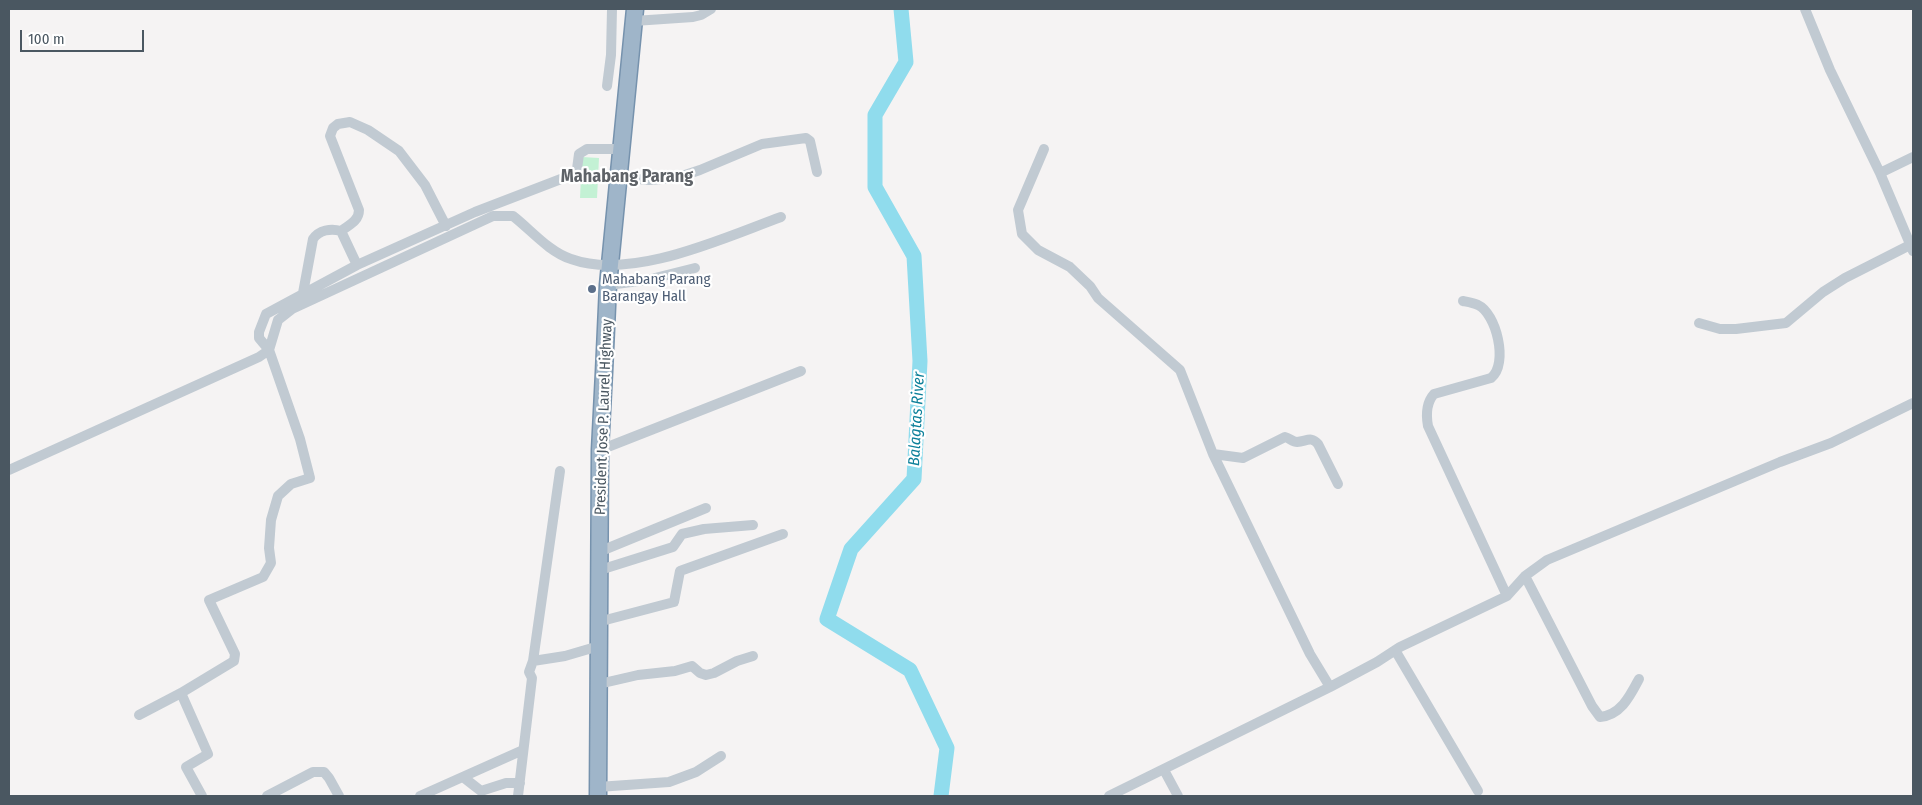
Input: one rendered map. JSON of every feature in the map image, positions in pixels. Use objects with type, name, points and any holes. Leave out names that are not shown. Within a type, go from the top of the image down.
[{"type":"highway","name":"President Jose P. Laurel Highway","points":[[598,792],[598,622],[601,551],[600,450],[608,285],[634,15]]},
{"type":"street","points":[[607,86],[611,55],[612,9]]},
{"type":"street","points":[[634,15],[693,17],[711,9]]},
{"type":"street","points":[[1698,323],[1720,329],[1736,330],[1786,323],[1823,292],[1845,278],[1911,248],[1880,173],[1830,70],[1805,9]]},
{"type":"street","points":[[341,231],[359,215],[359,210],[330,136],[333,128],[344,122],[350,122],[368,130],[399,151],[425,185],[446,226]]},
{"type":"street","points":[[618,177],[649,180],[676,178],[762,144],[806,138],[810,141],[817,172]]},
{"type":"street","points":[[139,715],[181,693],[234,661],[235,654],[209,600],[263,577],[271,562],[269,548],[271,520],[278,496],[291,484],[310,478],[300,439],[269,350],[262,343],[259,332],[266,314],[357,265],[475,212],[574,174],[577,169],[579,154],[587,149],[621,149]]},
{"type":"street","points":[[1044,149],[1018,210],[1022,234],[1038,250],[1070,267],[1090,286],[1098,298],[1180,370],[1213,454],[1310,654],[1330,687]]},
{"type":"street","points":[[1880,173],[1913,157]]},
{"type":"street","points":[[9,470],[259,357],[269,350],[278,320],[292,308],[493,216],[512,216],[556,252],[570,259],[595,264],[631,265],[682,252],[781,217]]},
{"type":"street","points":[[303,293],[313,239],[323,231],[333,229],[341,231]]},
{"type":"street","points":[[341,231],[357,265]]},
{"type":"street","points":[[608,285],[646,280],[694,268]]},
{"type":"street","points":[[1463,301],[1479,305],[1484,310],[1499,341],[1501,360],[1496,374],[1491,378],[1434,394],[1430,398],[1427,408],[1428,426],[1507,596]]},
{"type":"street","points":[[600,450],[801,371]]},
{"type":"street","points":[[1109,796],[1330,687],[1377,662],[1395,650],[1507,596],[1525,576],[1547,560],[1780,462],[1831,444],[1913,403]]},
{"type":"street","points":[[1213,454],[1243,458],[1285,437],[1294,442],[1310,438],[1318,444],[1338,484]]},
{"type":"street","points":[[518,796],[532,678],[528,672],[533,661],[560,471]]},
{"type":"street","points":[[601,551],[706,508]]},
{"type":"street","points":[[600,570],[673,547],[682,534],[704,529],[753,526]]},
{"type":"street","points":[[598,622],[674,602],[680,571],[783,534]]},
{"type":"street","points":[[1525,576],[1592,706],[1600,717],[1615,712],[1625,704],[1639,680]]},
{"type":"street","points":[[533,661],[565,656],[599,646]]},
{"type":"street","points":[[1395,650],[1478,791]]},
{"type":"street","points":[[598,684],[638,675],[665,673],[692,666],[700,673],[706,675],[753,656]]},
{"type":"street","points":[[181,693],[208,754],[186,767],[202,796]]},
{"type":"street","points":[[420,796],[524,750]]},
{"type":"street","points":[[598,792],[669,782],[696,772],[721,756]]},
{"type":"street","points":[[1164,770],[1178,796]]},
{"type":"street","points":[[267,796],[313,772],[324,772],[330,778],[339,796]]},
{"type":"street","points":[[462,777],[481,791],[506,783],[520,783]]},
{"type":"green space","points":[[582,157],[599,158],[597,198],[580,198]]},
{"type":"waterway","name":"Balagtas River","points":[[901,9],[906,62],[875,115],[875,187],[914,256],[920,361],[914,479],[851,549],[827,619],[910,670],[947,748],[941,796]]},
{"type":"place","name":"Mahabang Parang Barangay Hall","points":[[592,289]]},
{"type":"district","name":"Mahabang Parang","points":[[627,177]]}]
